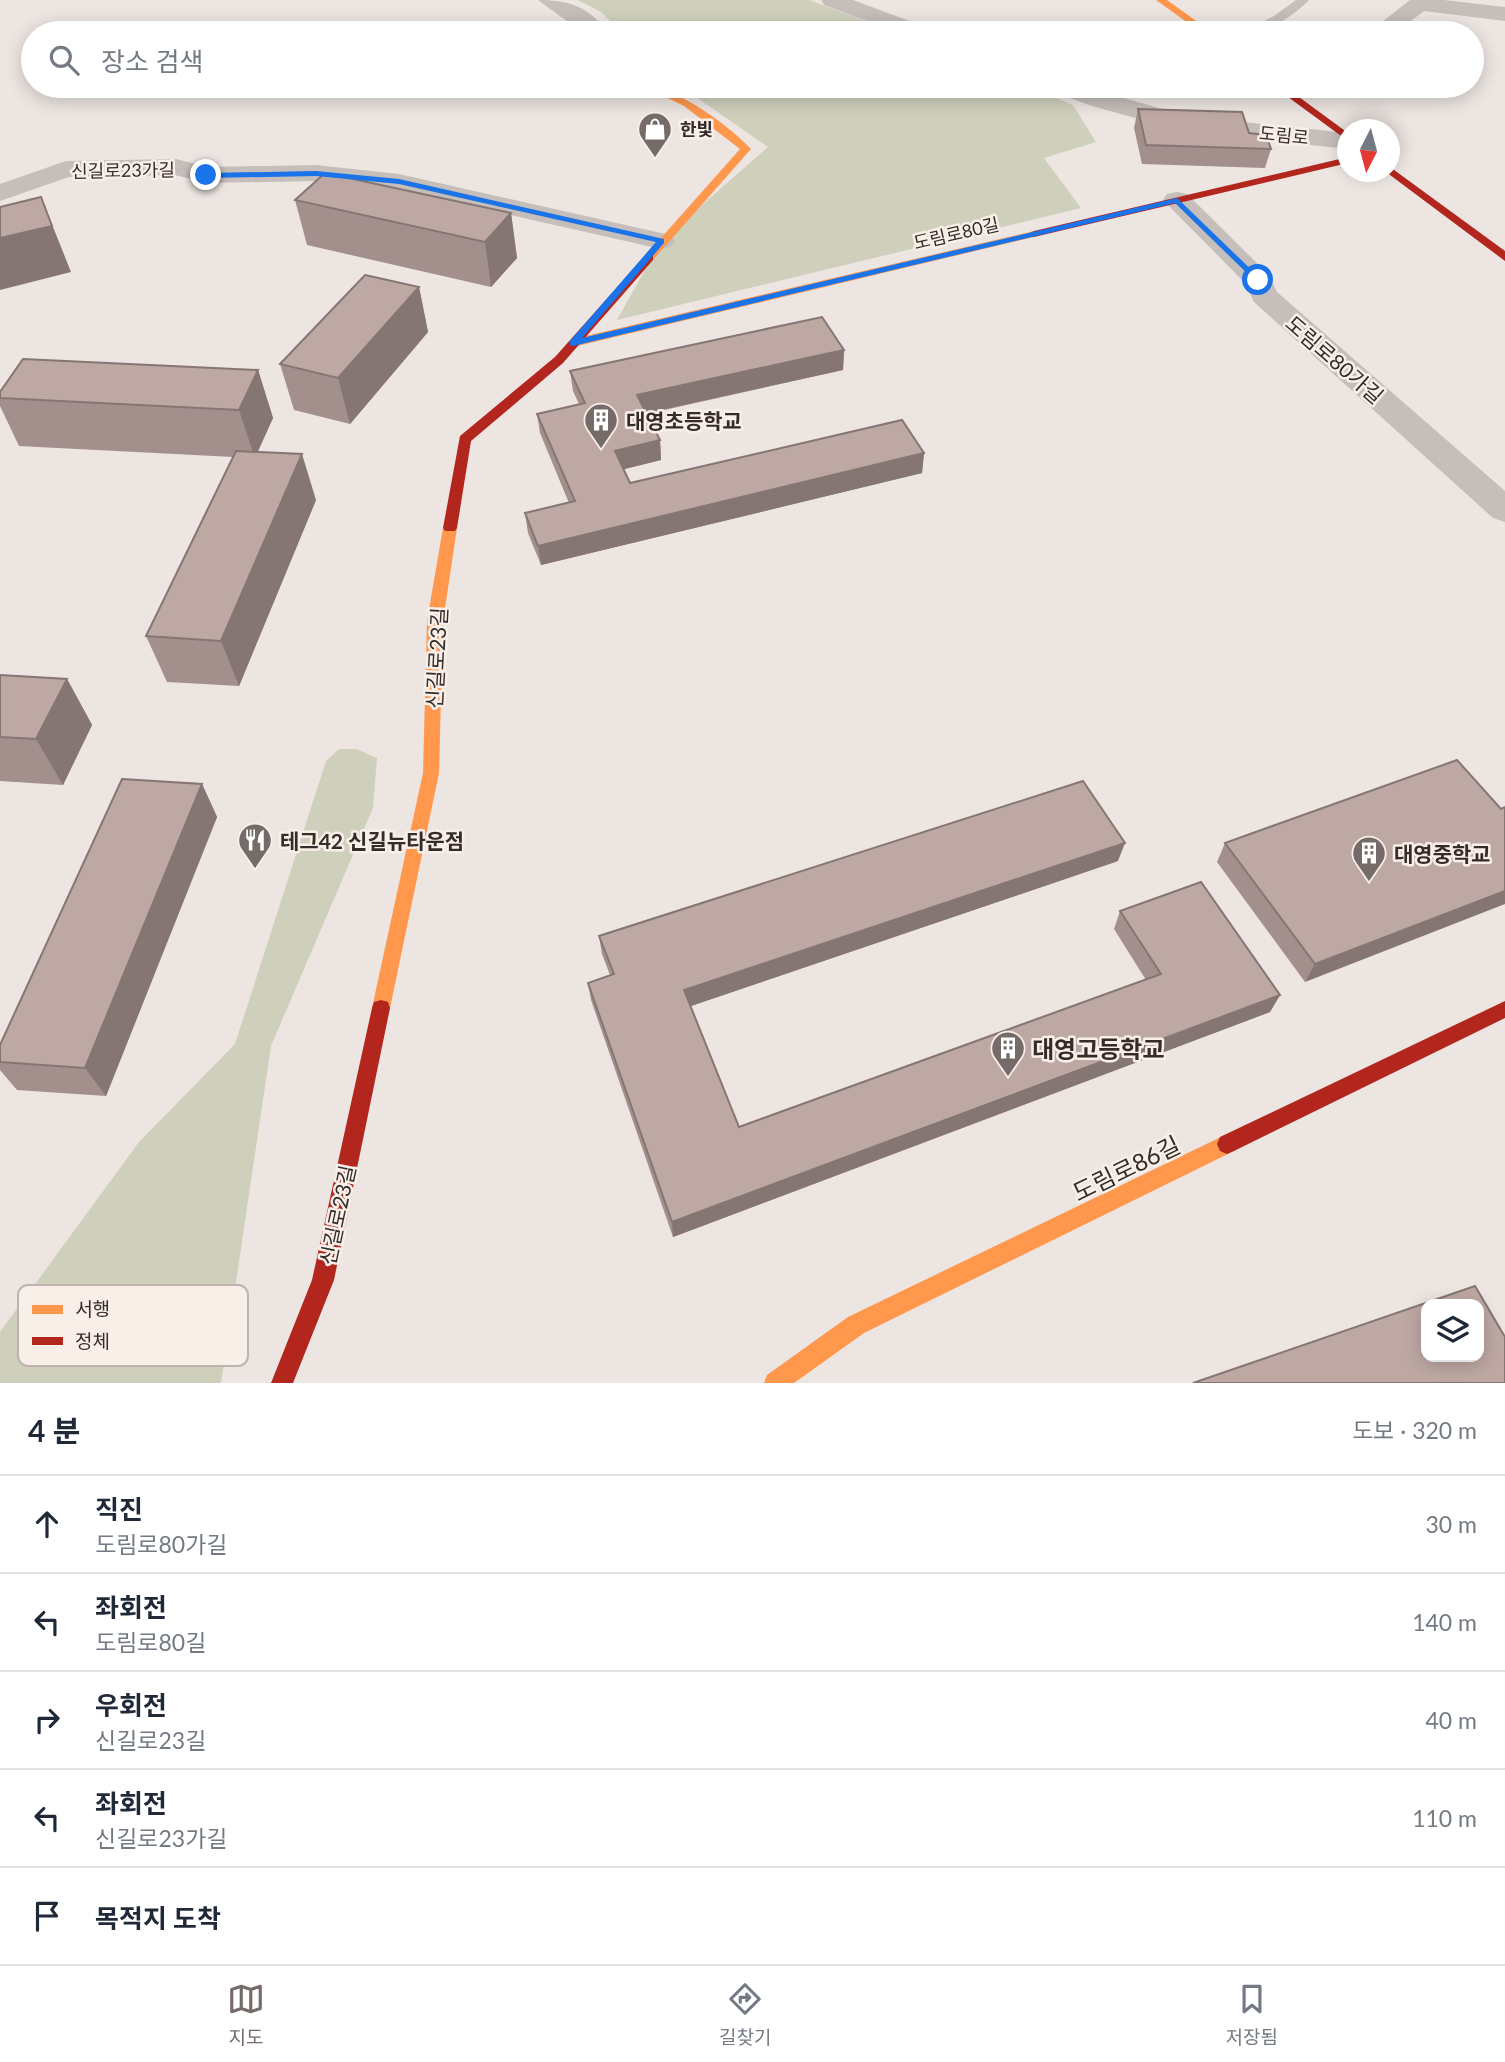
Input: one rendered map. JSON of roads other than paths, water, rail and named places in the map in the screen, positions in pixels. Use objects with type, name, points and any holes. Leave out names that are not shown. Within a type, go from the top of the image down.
[{"type":"street","points":[[548,0],[584,21]]},
{"type":"street","points":[[832,0],[888,21]]},
{"type":"street","points":[[1161,0],[1191,21]]},
{"type":"street","points":[[1396,21],[1419,4],[1505,13]]},
{"type":"street","name":"신길로23길","points":[[282,1383],[323,1280],[431,773],[435,621],[465,439],[559,360],[661,241],[746,149],[688,104],[675,98]]},
{"type":"street","name":"도림로","points":[[1090,98],[1186,124],[1337,139]]},
{"type":"street","name":"도림로","points":[[1294,98],[1337,132]]},
{"type":"street","name":"도림로80길","points":[[573,343],[1337,163]]},
{"type":"street","name":"신길로23가길","points":[[0,193],[66,169],[176,167],[206,175],[316,173],[399,181],[661,241]]},
{"type":"street","points":[[1400,178],[1505,257]]},
{"type":"street","name":"도림로80가길","points":[[1177,200],[1258,280],[1264,296],[1505,510]]},
{"type":"street","name":"도림로86길","points":[[775,1383],[856,1325],[1505,1009]]},
{"type":"lane","points":[[1271,21],[1303,0]]},
{"type":"place","name":"한빛","points":[[655,159]]},
{"type":"place","name":"대영초등학교","points":[[601,450]]},
{"type":"place","name":"테그42 신길뉴타운점","points":[[255,870]]},
{"type":"place","name":"대영중학교","points":[[1369,883]]},
{"type":"place","name":"대영고등학교","points":[[1008,1078]]}]
